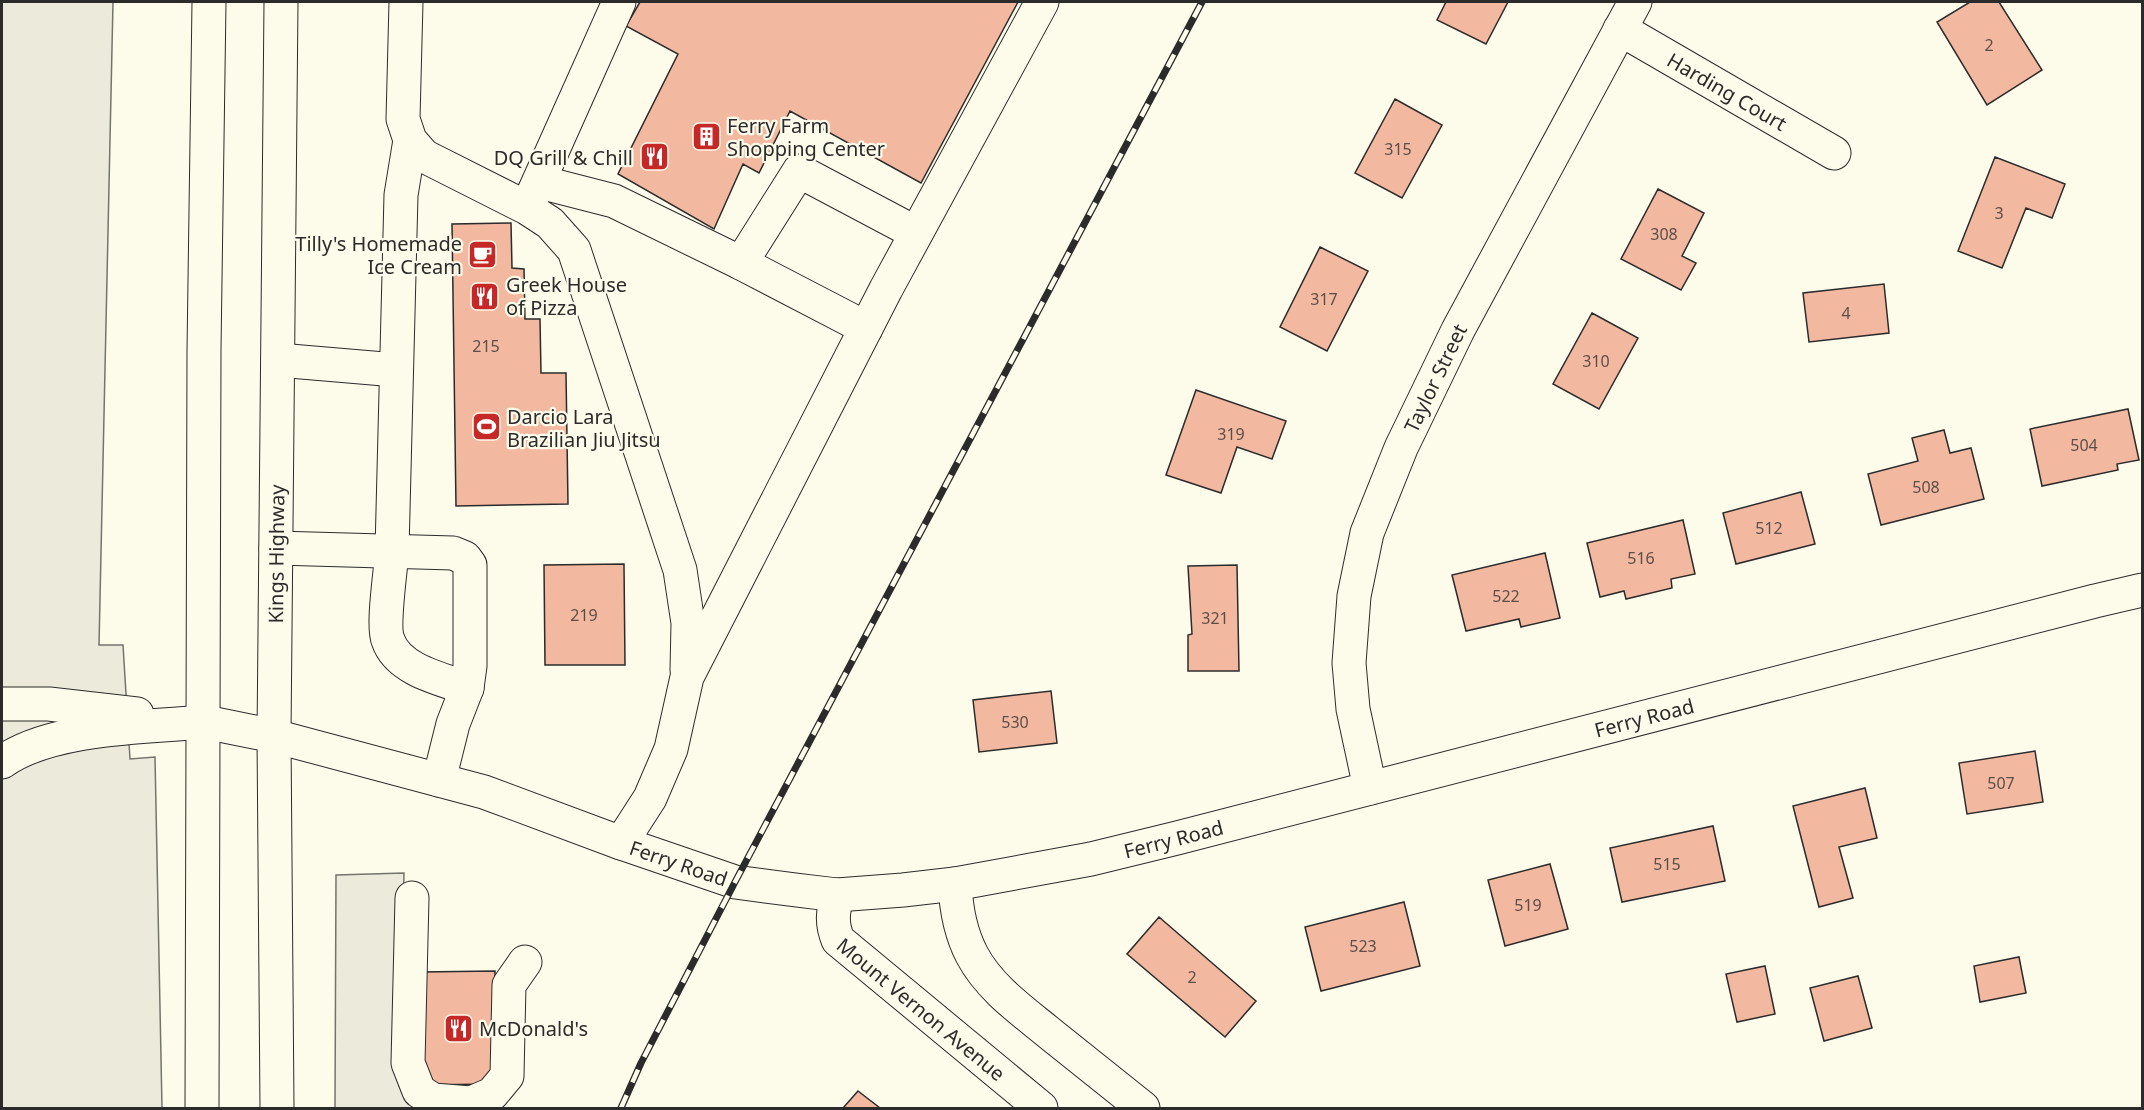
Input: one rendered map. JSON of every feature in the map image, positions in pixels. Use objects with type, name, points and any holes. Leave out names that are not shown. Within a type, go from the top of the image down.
[{"type":"main road","points":[[202,1108],[205,722],[204,350],[209,2]]},
{"type":"main road","name":"Kings Highway","points":[[277,1108],[274,736],[281,2]]},
{"type":"main road","points":[[406,2],[403,119],[410,140],[424,156],[533,195],[614,201],[866,328]]},
{"type":"main road","points":[[533,195],[619,2]]},
{"type":"main road","points":[[687,677],[866,328],[1042,2]]},
{"type":"main road","name":"Harding Court","points":[[1628,15],[1834,153]]},
{"type":"main road","name":"Taylor Street","points":[[1370,788],[1353,709],[1349,663],[1354,596],[1367,533],[1401,448],[1458,330],[1628,15]]},
{"type":"main road","points":[[410,140],[401,195],[388,640],[400,657],[415,669],[467,688]]},
{"type":"main road","points":[[741,263],[799,171],[916,233]]},
{"type":"main road","points":[[533,195],[550,223],[574,250],[680,570],[688,622],[687,677],[671,749],[650,798],[621,843]]},
{"type":"main road","points":[[278,360],[396,370]]},
{"type":"main road","points":[[276,548],[453,554],[465,558],[470,565],[470,666],[467,688],[453,724],[439,780]]},
{"type":"main road","name":"Ferry Road","points":[[205,722],[274,736],[484,792],[735,882],[837,895],[955,884],[1113,854],[2142,590]]},
{"type":"main road","points":[[2,704],[49,704],[205,722]]},
{"type":"main road","points":[[2,762],[30,747],[94,732],[205,722]]},
{"type":"main road","points":[[955,884],[957,913],[964,938],[973,957],[996,987],[1143,1108]]},
{"type":"main road","name":"Mount Vernon Avenue","points":[[837,895],[832,914],[833,928],[838,940],[1041,1108]]},
{"type":"main road","points":[[412,898],[408,1063],[419,1091],[433,1100],[471,1103],[492,1094],[507,1076],[509,985],[525,962]]},
{"type":"shaded area","points":[[2,2],[113,2],[99,645],[123,645],[130,759],[155,757],[162,1108],[2,1108]]},
{"type":"shaded area","points":[[404,873],[399,1086],[424,1108],[335,1108],[336,875]]},
{"type":"building","name":"Ferry Farm Shopping Center","points":[[640,2],[1018,2],[921,183],[790,111],[759,173],[743,164],[714,229],[618,174],[678,54],[626,26]]},
{"type":"building","points":[[1446,2],[1508,2],[1486,44],[1437,20]]},
{"type":"building","points":[[1970,2],[1999,2],[2042,70],[1987,105],[1937,22]]},
{"type":"building","points":[[1395,99],[1442,125],[1402,198],[1355,173]]},
{"type":"building","points":[[1995,157],[2065,184],[2052,218],[2026,208],[2002,268],[1958,251]]},
{"type":"building","points":[[1658,189],[1704,213],[1682,256],[1696,263],[1681,290],[1621,259]]},
{"type":"building","points":[[511,223],[512,268],[524,269],[525,319],[540,319],[541,373],[566,373],[568,504],[456,506],[452,224]]},
{"type":"building","points":[[1320,247],[1368,271],[1327,351],[1280,327]]},
{"type":"building","points":[[1884,284],[1889,333],[1809,342],[1803,293]]},
{"type":"building","points":[[1592,313],[1638,338],[1599,409],[1553,384]]},
{"type":"building","points":[[1196,390],[1286,421],[1272,459],[1237,447],[1221,493],[1166,475]]},
{"type":"building","points":[[2128,409],[2139,460],[2117,464],[2118,470],[2042,486],[2030,429]]},
{"type":"building","points":[[1944,430],[1950,453],[1971,448],[1984,499],[1881,525],[1868,474],[1918,461],[1912,438]]},
{"type":"building","points":[[1801,492],[1815,544],[1736,564],[1723,513]]},
{"type":"building","points":[[1683,520],[1695,574],[1671,579],[1672,588],[1626,599],[1624,591],[1600,597],[1587,543]]},
{"type":"building","points":[[1545,553],[1560,618],[1521,627],[1519,619],[1466,631],[1452,575]]},
{"type":"building","points":[[624,564],[625,665],[545,665],[544,565]]},
{"type":"building","points":[[1237,565],[1239,671],[1188,671],[1188,635],[1192,634],[1188,566]]},
{"type":"building","points":[[1051,691],[1057,743],[979,752],[973,700]]},
{"type":"building","points":[[2035,751],[2043,802],[1967,814],[1959,763]]},
{"type":"building","points":[[1865,788],[1877,838],[1839,847],[1853,898],[1819,907],[1793,806]]},
{"type":"building","points":[[1713,826],[1725,881],[1622,902],[1610,848]]},
{"type":"building","points":[[1550,864],[1568,929],[1505,946],[1488,880]]},
{"type":"building","points":[[1404,902],[1420,966],[1321,991],[1305,927]]},
{"type":"building","points":[[1159,917],[1256,1001],[1225,1037],[1127,954]]},
{"type":"building","points":[[2019,957],[2026,993],[1980,1002],[1974,966]]},
{"type":"building","points":[[1765,966],[1775,1014],[1737,1022],[1726,974]]},
{"type":"building","name":"McDonald's","points":[[495,971],[496,1084],[422,1085],[420,972]]},
{"type":"building","points":[[1858,976],[1872,1028],[1824,1041],[1810,988]]},
{"type":"building","points":[[858,1091],[880,1108],[843,1108]]},
{"type":"railway","points":[[621,1108],[641,1063],[735,882],[1202,2]]},
{"type":"place","name":"Ferry Farm Shopping Center","points":[[706,137]]},
{"type":"place","name":"DQ Grill & Chill","points":[[654,157]]},
{"type":"place","name":"Tilly's Homemade Ice Cream","points":[[483,254]]},
{"type":"place","name":"Greek House of Pizza","points":[[485,296]]},
{"type":"place","name":"Darcio Lara Brazilian Jiu Jitsu","points":[[486,427]]},
{"type":"place","name":"McDonald's","points":[[458,1028]]}]
